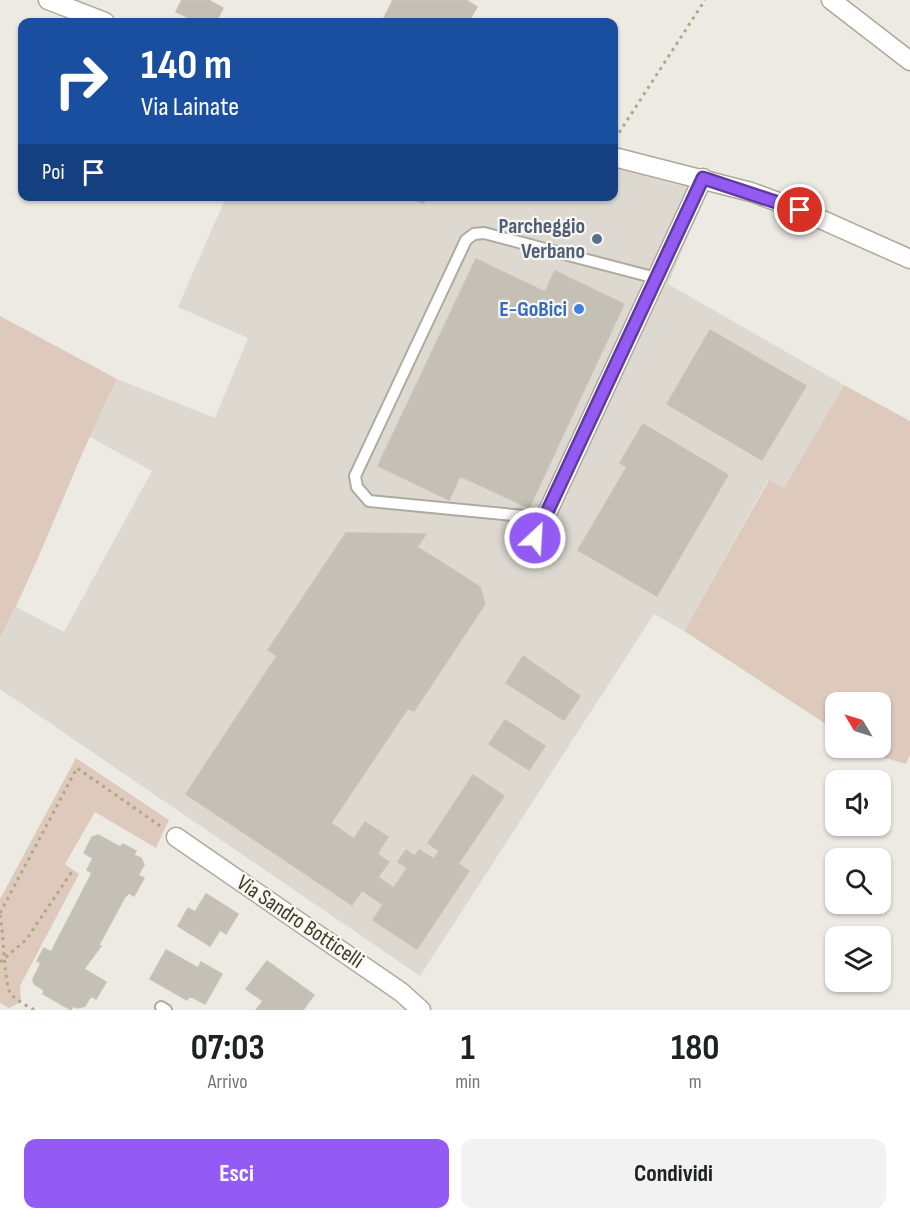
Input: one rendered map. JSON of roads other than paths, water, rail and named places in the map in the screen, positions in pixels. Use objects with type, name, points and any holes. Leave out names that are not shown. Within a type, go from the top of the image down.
[{"type":"street","points":[[48,0],[74,5],[98,18]]},
{"type":"street","points":[[831,0],[910,61]]},
{"type":"street","points":[[618,158],[703,178],[800,210],[910,260]]},
{"type":"street","points":[[535,538],[703,178]]},
{"type":"street","name":"Via Sandro Botticelli","points":[[176,837],[401,992],[422,1010]]},
{"type":"lane","points":[[545,518],[369,501],[357,487],[356,476],[466,240],[474,234],[484,232],[656,278]]},
{"type":"place","name":"Parcheggio Verbano","points":[[597,239]]},
{"type":"place","name":"E-GoBici","points":[[579,309]]}]
